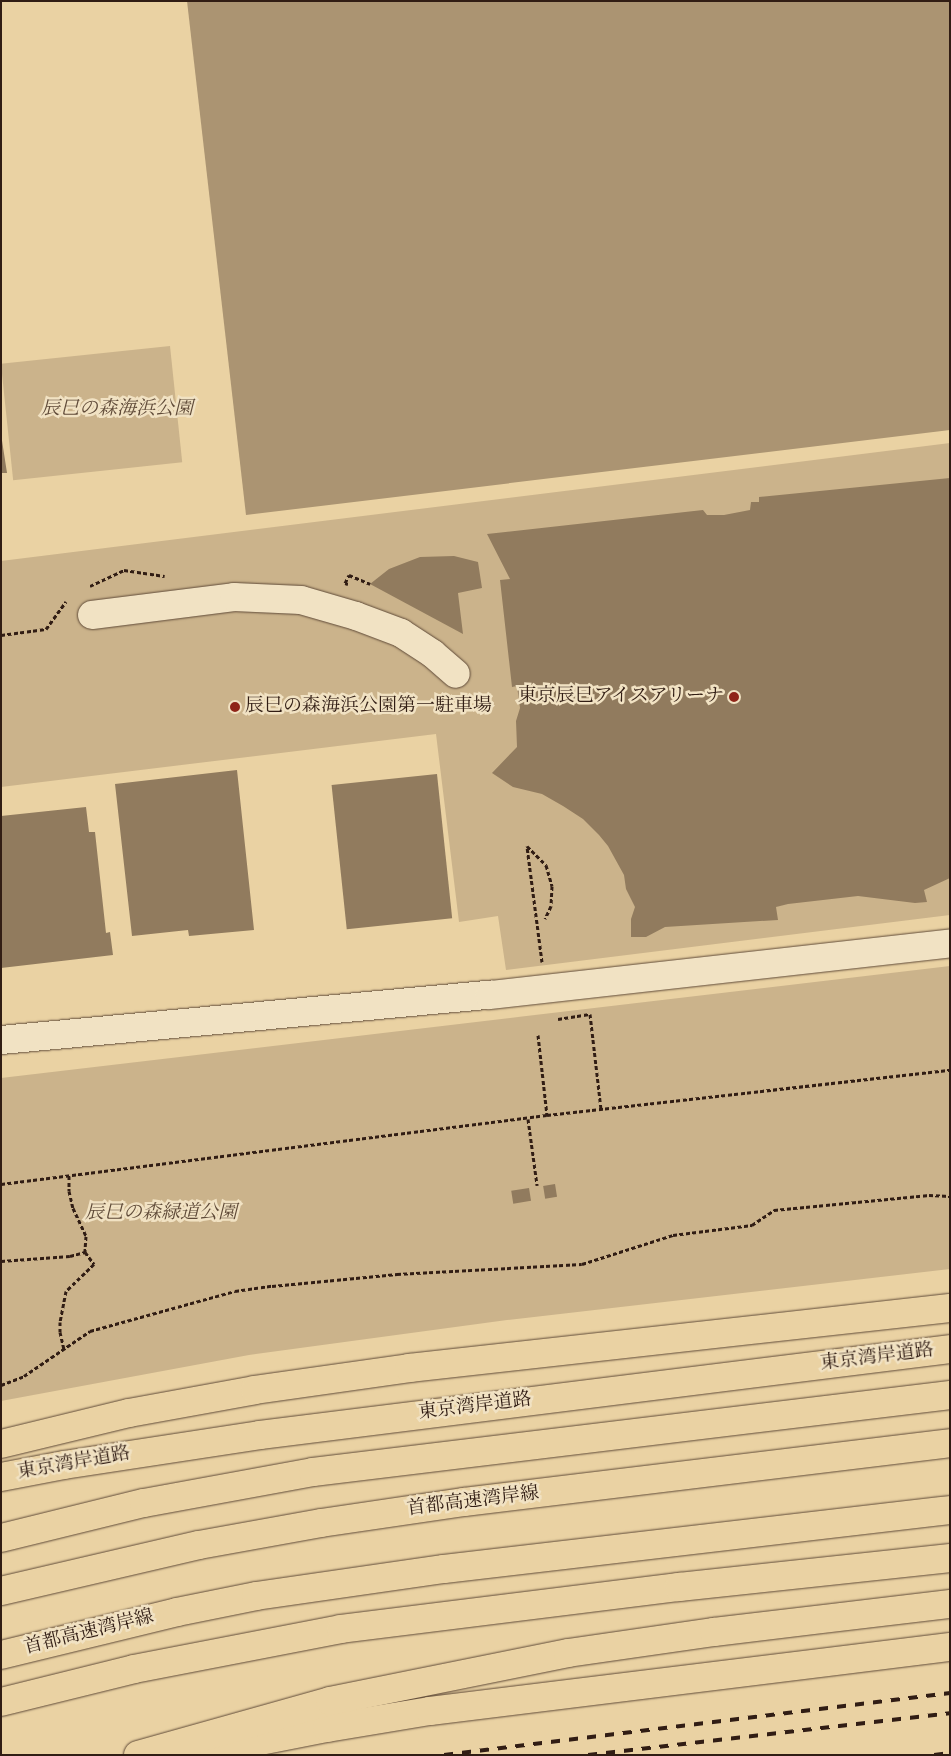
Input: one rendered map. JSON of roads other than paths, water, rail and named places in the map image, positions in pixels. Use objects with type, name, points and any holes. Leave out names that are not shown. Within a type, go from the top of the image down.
[{"type":"highway","points":[[1,1444],[129,1414],[255,1390],[409,1368],[950,1308]]},
{"type":"highway","name":"東京湾岸道路","points":[[1,1476],[260,1435],[950,1349]]},
{"type":"highway","points":[[1,1538],[144,1502],[313,1472],[950,1395]]},
{"type":"highway","name":"首都高速湾岸線","points":[[1,1591],[199,1545],[321,1523],[464,1502],[950,1442]]},
{"type":"highway","name":"首都高速湾岸線","points":[[1,1655],[177,1612],[256,1596],[454,1568],[950,1510]]},
{"type":"highway","points":[[1,1702],[134,1668],[341,1629],[679,1587],[950,1558]]},
{"type":"highway","points":[[138,1755],[330,1701],[568,1653],[714,1632],[950,1604]]},
{"type":"highway","points":[[193,1755],[326,1728],[430,1712],[950,1647]]},
{"type":"highway","points":[[1,1684],[134,1668]]},
{"type":"street","points":[[92,615],[234,597],[301,600],[356,616],[401,634],[433,654],[456,674]]},
{"type":"street","points":[[1,1040],[490,995],[950,943]]},
{"type":"railway","points":[[444,1755],[950,1693]]},
{"type":"railway","points":[[588,1755],[950,1713]]},
{"type":"railway","points":[[934,1755],[950,1753]]},
{"type":"place","name":"東京辰巳アイスアリーナ","points":[[734,697]]},
{"type":"place","name":"辰巳の森海浜公園第一駐車場","points":[[235,707]]},
{"type":"park label","name":"辰巳の森海浜公園","points":[[117,410]]},
{"type":"park label","name":"辰巳の森緑道公園","points":[[161,1214]]}]
